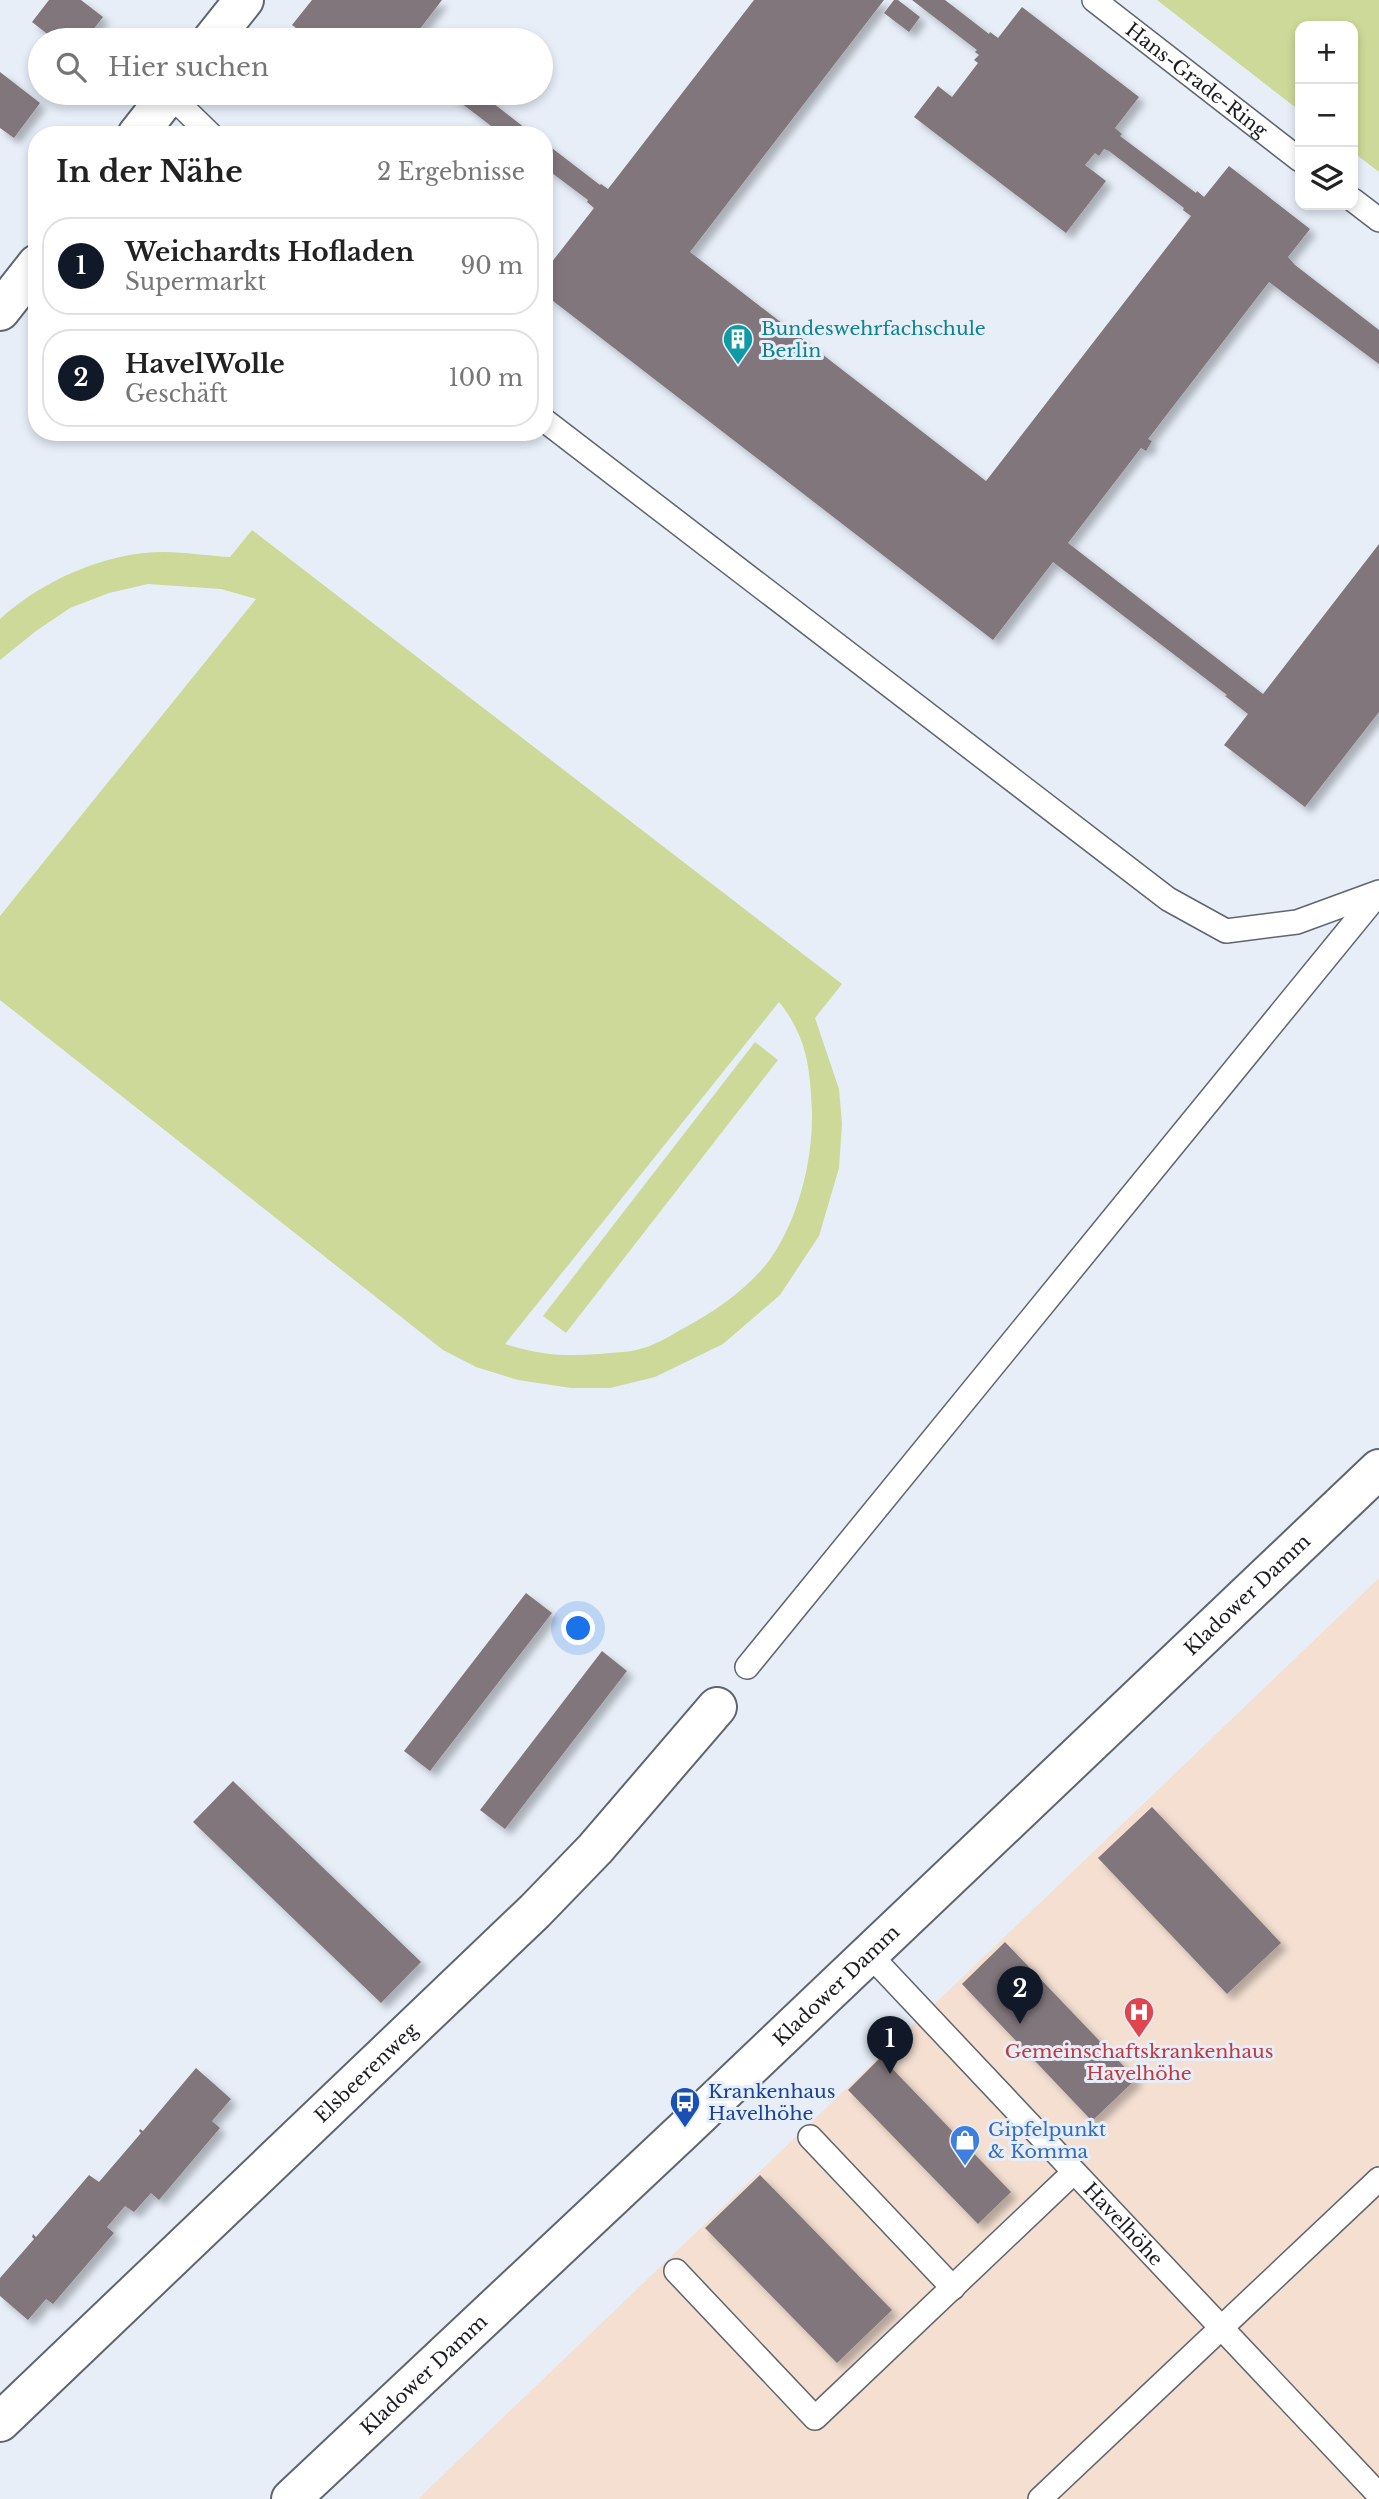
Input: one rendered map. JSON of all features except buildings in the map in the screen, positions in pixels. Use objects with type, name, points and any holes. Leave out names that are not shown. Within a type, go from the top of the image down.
[{"type":"main road","points":[[222,28],[244,0]]},
{"type":"main road","points":[[144,126],[160,105]]},
{"type":"main road","points":[[0,311],[28,275]]},
{"type":"main road","name":"Kladower Damm","points":[[291,2499],[1379,1469]]},
{"type":"main road","name":"Elsbeerenweg","points":[[0,2422],[535,1911],[595,1849],[717,1707]]},
{"type":"lane","name":"Hans-Grade-Ring","points":[[1094,0],[1295,155]]},
{"type":"lane","points":[[181,105],[202,126]]},
{"type":"lane","points":[[1358,204],[1379,220]]},
{"type":"lane","points":[[553,426],[1168,899],[1226,931],[1297,922],[1379,892]]},
{"type":"lane","points":[[747,1667],[1379,892]]},
{"type":"lane","name":"Havelhöhe","points":[[869,1954],[1379,2495]]},
{"type":"lane","points":[[810,2137],[953,2288]]},
{"type":"lane","points":[[676,2271],[815,2418],[1074,2172]]},
{"type":"lane","points":[[1040,2499],[1379,2179]]},
{"type":"shaded area","name":"Gemeinschaftskrankenhaus Havelhöhe","points":[[1379,1578],[1379,2499],[418,2499]]},
{"type":"green space","points":[[1157,0],[1379,0],[1379,172],[1358,156],[1358,21],[1295,21],[1295,107]]},
{"type":"green space","points":[[252,530],[842,984],[815,1018],[839,1089],[842,1124],[839,1168],[819,1236],[780,1295],[723,1344],[655,1377],[610,1388],[571,1388],[518,1380],[476,1367],[443,1350],[0,1000],[0,916],[256,599],[221,589],[148,584],[109,593],[70,608],[0,660],[0,619],[55,581],[76,571],[120,557],[164,552],[230,557]],"holes":[[[779,1002],[801,1040],[808,1066],[812,1130],[807,1168],[797,1206],[781,1242],[763,1269],[732,1298],[708,1314],[642,1349],[569,1355],[532,1351],[505,1344]]]},
{"type":"green space","points":[[755,1042],[778,1060],[566,1333],[543,1316]]},
{"type":"place","name":"Bundeswehrfachschule Berlin","points":[[738,366]]},
{"type":"place","name":"HavelWolle","points":[[1020,2024]]},
{"type":"place","name":"Gemeinschaftskrankenhaus Havelhöhe","points":[[1139,2039]]},
{"type":"place","name":"Weichardts Hofladen","points":[[890,2074]]},
{"type":"place","name":"Krankenhaus Havelhöhe","points":[[685,2129]]},
{"type":"place","name":"Gipfelpunkt & Komma","points":[[965,2167]]}]
